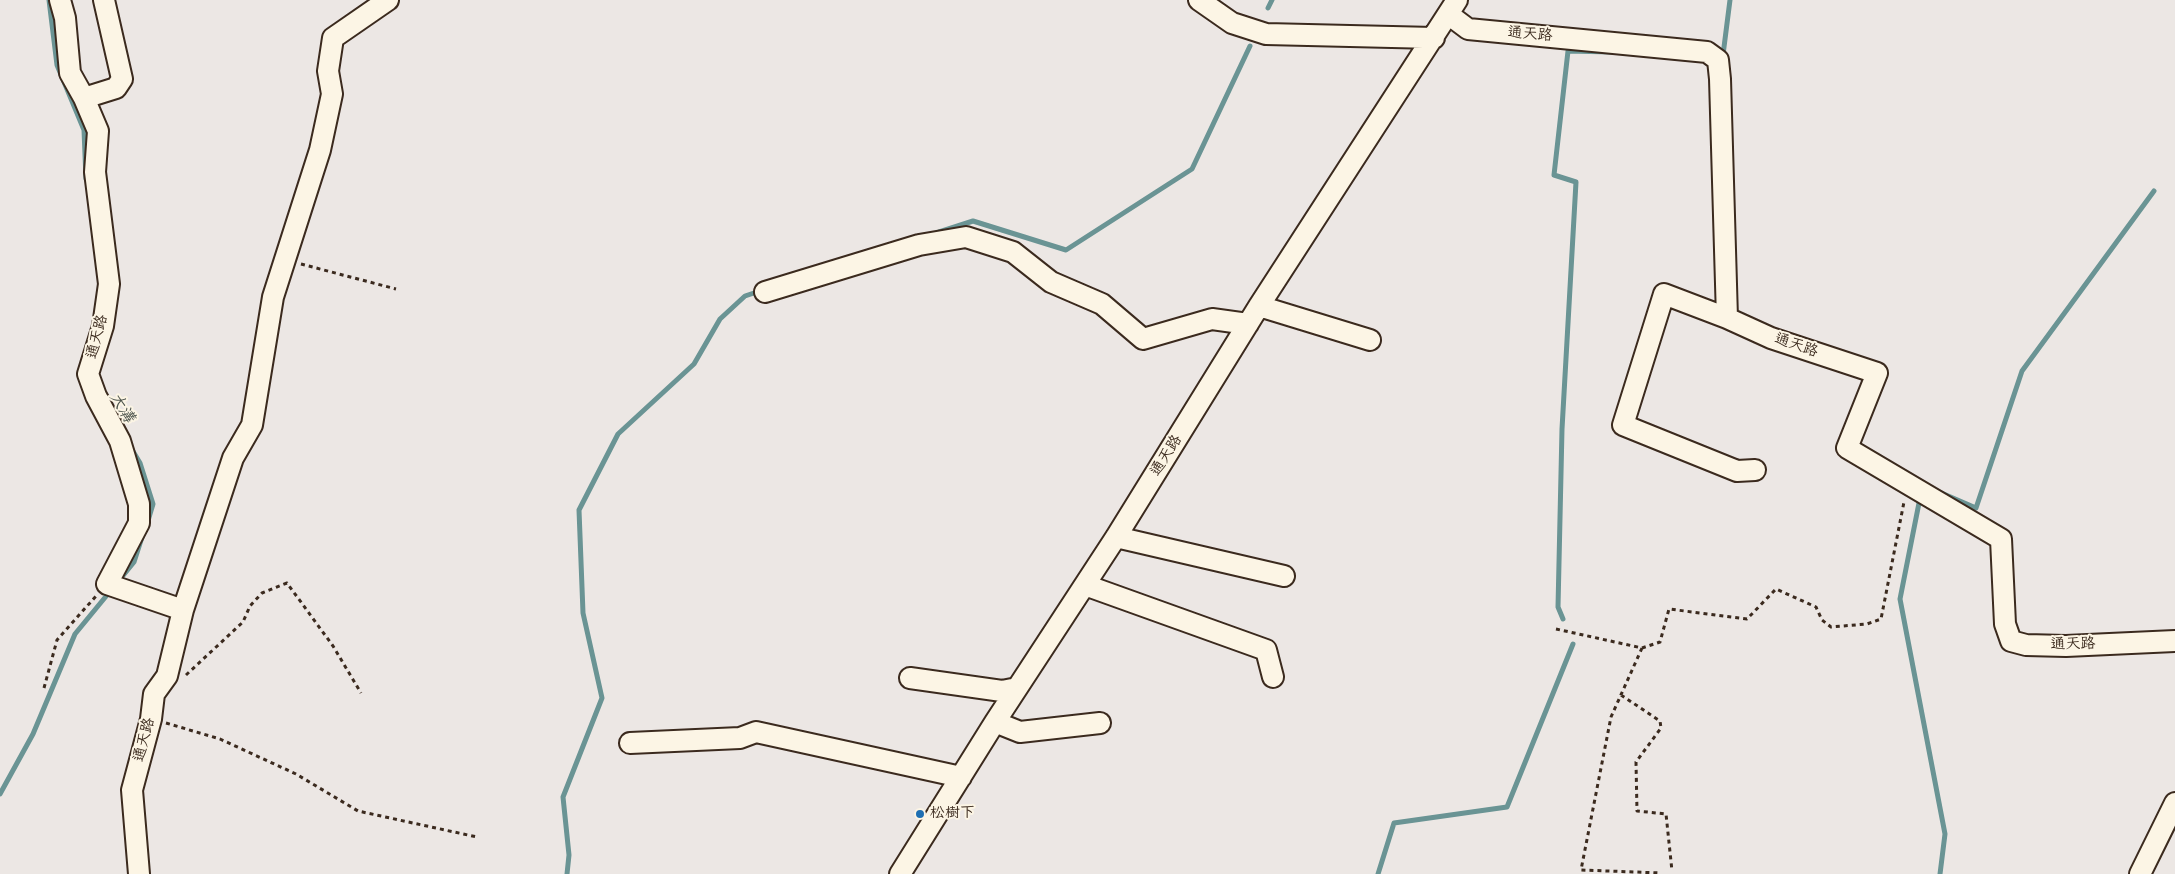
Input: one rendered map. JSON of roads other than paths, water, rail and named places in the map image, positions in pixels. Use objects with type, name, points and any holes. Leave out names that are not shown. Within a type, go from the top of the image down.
[{"type":"street","name":"通天路","points":[[60,0],[65,18],[70,73],[84,98],[98,131],[95,172],[109,284],[103,326],[88,374],[96,396],[120,441],[139,504],[139,523],[106,584],[183,610]]},
{"type":"street","points":[[84,98],[116,88],[122,79],[104,0]]},
{"type":"street","name":"通天路","points":[[139,874],[132,790],[151,719],[154,694],[167,676],[183,610],[233,458],[252,425],[273,297],[320,150],[332,94],[328,71],[332,38],[388,0]]},
{"type":"street","points":[[1199,0],[1232,23],[1266,34],[1434,38]]},
{"type":"street","name":"通天路","points":[[900,874],[995,722],[1116,537],[1259,306],[1434,38],[1452,7],[1468,29],[1707,52],[1718,60],[1726,318],[1771,338],[1877,373],[1847,448],[2001,539],[2005,624],[2011,642],[2026,645],[2066,646],[2175,641]]},
{"type":"street","points":[[765,292],[919,245],[966,237],[1013,252],[1051,282],[1102,304],[1143,339],[1212,319],[1248,324]]},
{"type":"street","points":[[1726,318],[1664,294],[1623,425],[1736,471],[1755,470]]},
{"type":"street","points":[[1259,306],[1370,340]]},
{"type":"street","points":[[1116,537],[1284,576]]},
{"type":"street","points":[[1085,585],[1266,650],[1273,677]]},
{"type":"street","points":[[910,678],[1002,691],[1017,688]]},
{"type":"street","points":[[995,722],[1020,732],[1100,723]]},
{"type":"street","points":[[630,743],[740,738],[756,732],[961,777]]},
{"type":"street","points":[[2140,874],[2175,803]]},
{"type":"waterway","name":"大溝","points":[[49,0],[57,65],[84,130],[86,179]]},
{"type":"waterway","points":[[1268,8],[1272,0]]},
{"type":"waterway","points":[[1723,55],[1730,0]]},
{"type":"waterway","points":[[939,232],[973,221],[1066,250],[1192,169],[1250,46]]},
{"type":"waterway","points":[[1563,619],[1558,607],[1562,429],[1576,182],[1554,175],[1568,51],[1612,52]]},
{"type":"waterway","points":[[1939,492],[1976,508],[2022,371],[2154,191]]},
{"type":"waterway","points":[[567,874],[569,855],[563,797],[602,698],[583,613],[579,510],[618,434],[694,364],[720,319],[745,296],[760,291]]},
{"type":"waterway","name":"大溝","points":[[131,448],[140,463],[153,504],[147,524]]},
{"type":"waterway","points":[[1919,503],[1900,599],[1945,834],[1940,874]]},
{"type":"waterway","name":"大溝","points":[[117,583],[134,562],[143,534]]},
{"type":"waterway","name":"大溝","points":[[0,794],[33,734],[75,634],[112,589]]},
{"type":"waterway","points":[[1378,874],[1394,823],[1507,807],[1573,644]]},
{"type":"place","name":"松樹下","points":[[920,814]]}]
